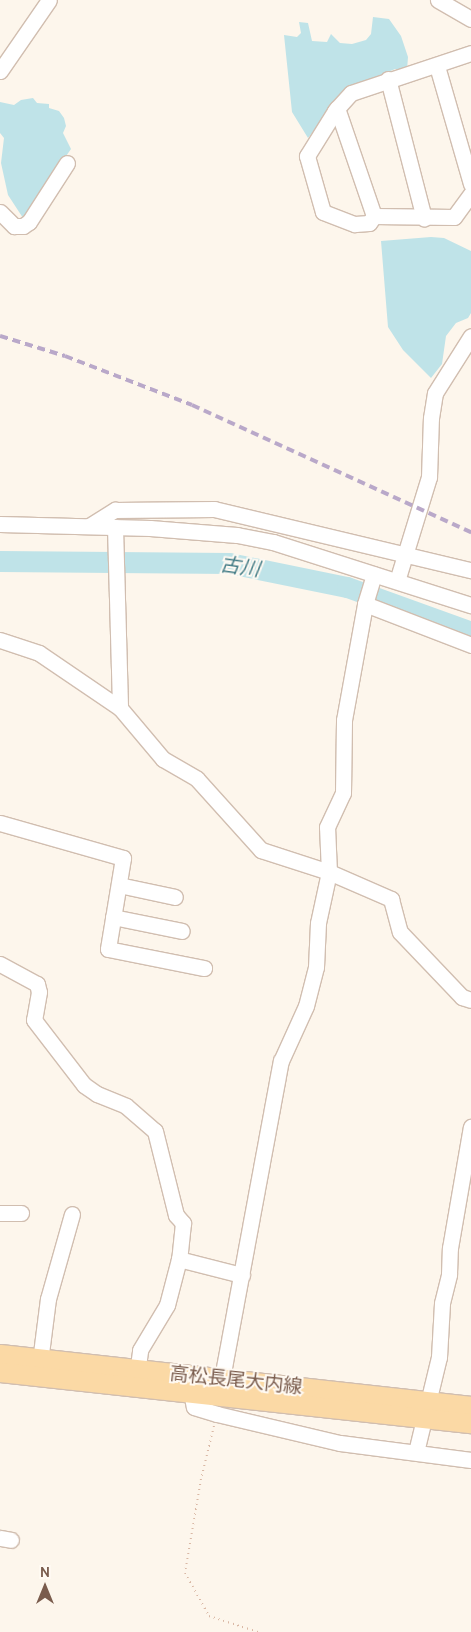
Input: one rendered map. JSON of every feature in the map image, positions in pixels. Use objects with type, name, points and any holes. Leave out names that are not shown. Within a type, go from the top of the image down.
[{"type":"main road","name":"高松長尾大内線","points":[[0,1354],[39,1367],[136,1378],[427,1409],[471,1406]]},
{"type":"main road","name":"高松長尾大内線","points":[[0,1372],[39,1367]]},
{"type":"main road","name":"高松長尾大内線","points":[[136,1378],[191,1392],[220,1387]]},
{"type":"main road","name":"高松長尾大内線","points":[[427,1409],[471,1423]]},
{"type":"street","points":[[0,71],[49,0]]},
{"type":"street","points":[[438,0],[471,19]]},
{"type":"street","points":[[374,216],[369,223],[355,224],[323,212],[307,156],[308,149],[323,133],[337,108],[351,93],[388,79],[437,66],[461,54],[471,53]]},
{"type":"street","points":[[437,66],[471,184]]},
{"type":"street","points":[[388,79],[424,218]]},
{"type":"street","points":[[337,108],[374,216]]},
{"type":"street","points":[[0,212],[14,226],[23,226],[29,222],[67,163]]},
{"type":"street","points":[[374,216],[454,217],[467,213],[471,194]]},
{"type":"street","points":[[397,581],[431,465],[430,418],[435,393],[471,336]]},
{"type":"street","points":[[89,526],[115,510],[214,510],[471,570]]},
{"type":"street","points":[[0,524],[115,527],[237,535],[273,542],[372,579],[397,581],[471,605]]},
{"type":"street","points":[[115,527],[120,708]]},
{"type":"street","points":[[220,1387],[281,1062],[306,1006],[316,967],[318,923],[329,872],[327,827],[343,793],[344,720],[365,603],[372,579]]},
{"type":"street","points":[[365,603],[471,645]]},
{"type":"street","points":[[0,640],[39,654],[120,708],[164,759],[197,779],[261,850],[329,872],[391,899],[400,932],[462,997],[471,1000]]},
{"type":"street","points":[[0,823],[123,858],[108,949],[204,968]]},
{"type":"street","points":[[119,885],[175,896]]},
{"type":"street","points":[[114,918],[182,931]]},
{"type":"street","points":[[0,964],[36,984],[39,992],[34,1020],[84,1085],[97,1094],[126,1106],[155,1131],[176,1215],[183,1223],[179,1259],[167,1304],[142,1346],[136,1378]]},
{"type":"street","points":[[416,1452],[441,1348],[442,1303],[449,1274],[450,1248],[471,1127]]},
{"type":"street","points":[[0,1213],[21,1213]]},
{"type":"street","points":[[39,1367],[48,1299],[72,1214]]},
{"type":"street","points":[[179,1259],[242,1274]]},
{"type":"street","points":[[191,1392],[194,1407],[217,1414],[340,1443],[471,1460]]},
{"type":"path","points":[[217,1414],[201,1479],[185,1574],[209,1616],[258,1632]]},
{"type":"water","points":[[373,17],[389,19],[401,36],[408,57],[407,70],[395,69],[345,91],[308,138],[292,112],[284,35],[297,37],[301,33],[299,22],[308,23],[312,41],[327,42],[331,34],[340,43],[352,44],[366,40],[371,34]]},
{"type":"water","points":[[33,98],[37,103],[49,104],[49,108],[59,111],[64,118],[66,126],[63,133],[71,149],[23,218],[8,195],[1,163],[4,138],[0,133],[0,102],[14,105],[21,100]]},
{"type":"water","points":[[431,237],[444,238],[471,251],[471,313],[468,318],[456,323],[446,336],[442,364],[431,378],[403,350],[388,327],[381,241]]},
{"type":"waterway","name":"古川","points":[[0,561],[229,563],[347,587],[471,632]]},
{"type":"railway","points":[[0,336],[65,356],[192,405],[471,532]]}]
